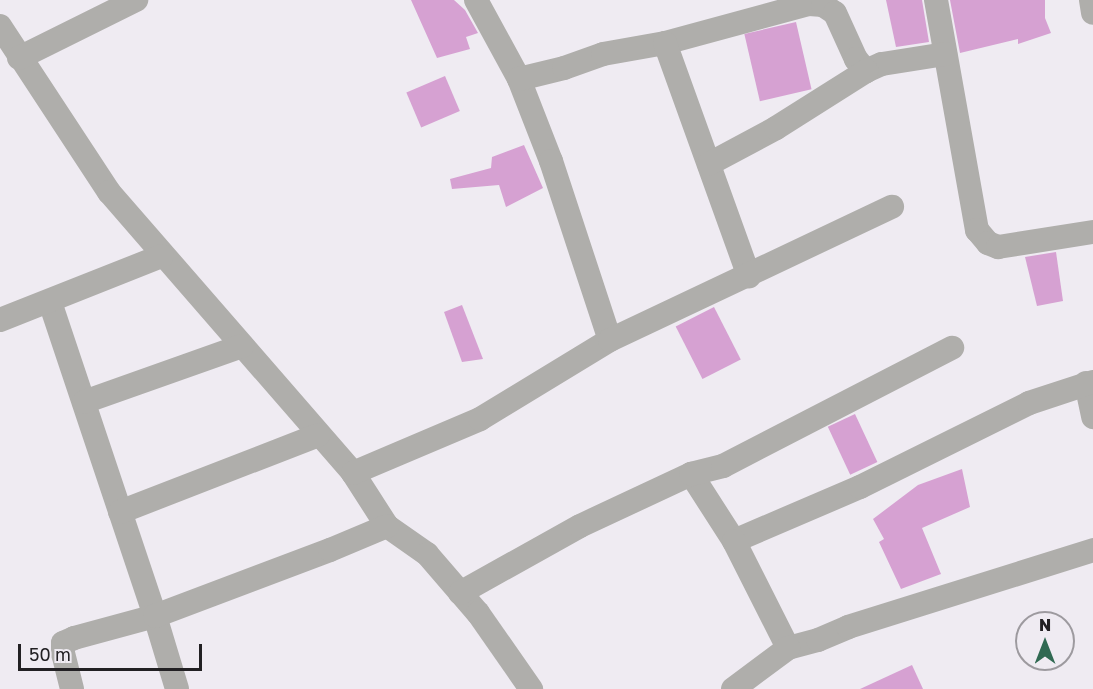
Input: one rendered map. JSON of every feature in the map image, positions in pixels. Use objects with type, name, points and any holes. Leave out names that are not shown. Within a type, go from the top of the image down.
[{"type":"street","points":[[19,58],[136,0]]},
{"type":"street","points":[[476,0],[519,79],[551,161],[609,340]]},
{"type":"street","points":[[936,0],[978,230],[988,243],[998,248],[1092,236]]},
{"type":"street","points":[[1091,0],[1093,13]]},
{"type":"street","points":[[519,79],[564,68],[603,54],[665,43],[809,4],[823,5],[835,13],[856,59],[866,71]]},
{"type":"street","points":[[0,26],[109,192],[162,256],[353,473],[387,526],[427,554],[478,613],[531,689]]},
{"type":"street","points":[[665,43],[749,276]]},
{"type":"street","points":[[709,164],[776,128],[866,71],[882,64],[945,54]]},
{"type":"street","points":[[353,473],[480,419],[609,340],[892,207]]},
{"type":"street","points":[[0,320],[162,256]]},
{"type":"street","points":[[50,302],[155,616],[177,689]]},
{"type":"street","points":[[84,402],[242,346]]},
{"type":"street","points":[[460,594],[580,526],[691,474],[723,466],[952,348]]},
{"type":"street","points":[[734,541],[860,487],[1029,403],[1089,382],[1093,417]]},
{"type":"street","points":[[120,512],[319,435]]},
{"type":"street","points":[[691,474],[734,541],[788,648]]},
{"type":"street","points":[[72,689],[63,654],[63,643],[155,616],[387,526]]},
{"type":"street","points":[[733,689],[788,648],[795,648],[848,627],[1093,550]]},
{"type":"building","points":[[411,0],[454,0],[465,10],[478,33],[466,37],[470,49],[437,58]]},
{"type":"building","points":[[886,0],[922,0],[929,42],[896,47]]},
{"type":"building","points":[[950,0],[1045,0],[1045,18],[1051,33],[1018,44],[1018,39],[960,53]]},
{"type":"building","points":[[796,22],[812,89],[760,101],[744,34]]},
{"type":"building","points":[[445,76],[460,111],[421,127],[406,92]]},
{"type":"building","points":[[524,145],[543,188],[506,207],[499,185],[452,189],[450,179],[491,168],[492,157]]},
{"type":"building","points":[[1056,252],[1063,301],[1037,306],[1025,257]]},
{"type":"building","points":[[462,305],[483,359],[462,362],[444,312]]},
{"type":"building","points":[[714,307],[741,360],[702,379],[676,327]]},
{"type":"building","points":[[855,414],[877,462],[850,475],[828,427]]},
{"type":"building","points":[[962,469],[970,507],[922,528],[941,574],[901,589],[879,542],[884,539],[873,519],[918,485]]},
{"type":"building","points":[[912,665],[923,689],[860,689]]}]
